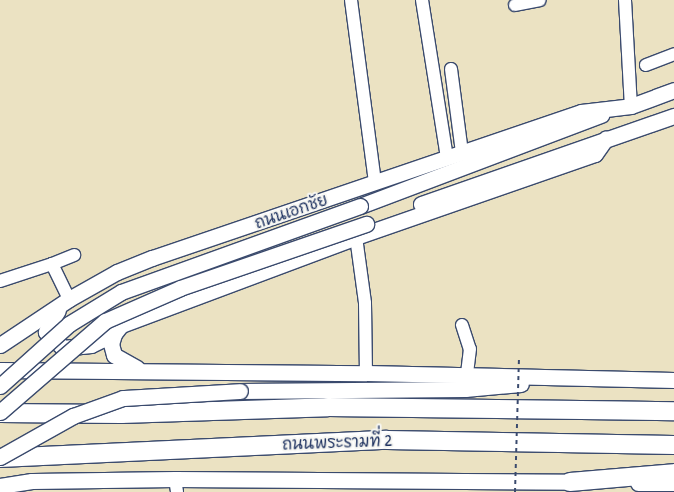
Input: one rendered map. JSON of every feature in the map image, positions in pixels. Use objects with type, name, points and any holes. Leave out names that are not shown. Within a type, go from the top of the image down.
[{"type":"highway","name":"ถนนพระรามที่ 2","points":[[0,413],[121,414],[328,407],[674,411]]},
{"type":"highway","name":"ถนนพระรามที่ 2","points":[[0,458],[387,440],[674,445]]},
{"type":"highway","points":[[570,482],[671,483]]},
{"type":"main road","name":"ถนนเอกชัย","points":[[0,386],[70,324],[121,292],[674,90]]},
{"type":"main road","name":"ถนนเอกชัย","points":[[0,345],[69,299],[117,272],[152,258],[581,112],[624,108]]},
{"type":"main road","points":[[0,413],[105,321],[173,291],[606,138],[674,116]]},
{"type":"main road","points":[[69,299],[54,314],[46,332],[62,348],[91,346],[114,334],[121,326],[164,307],[595,154],[606,138]]},
{"type":"main road","points":[[114,334],[111,344],[114,355],[140,370]]},
{"type":"main road","points":[[0,370],[366,373],[674,380]]},
{"type":"main road","points":[[0,458],[72,416],[122,398],[240,391],[465,389],[570,378]]},
{"type":"main road","points":[[0,486],[452,487],[570,482]]},
{"type":"street","points":[[351,0],[375,182]]},
{"type":"street","points":[[422,0],[447,158]]},
{"type":"street","points":[[515,5],[540,0]]},
{"type":"street","points":[[624,108],[625,0]]},
{"type":"street","points":[[646,65],[674,54]]},
{"type":"street","points":[[451,69],[462,153]]},
{"type":"street","points":[[356,238],[365,303],[366,373]]},
{"type":"street","points":[[0,282],[74,255]]},
{"type":"street","points":[[52,264],[69,299]]},
{"type":"street","points":[[462,325],[470,349],[467,375]]},
{"type":"path","points":[[515,492],[519,360]]}]
